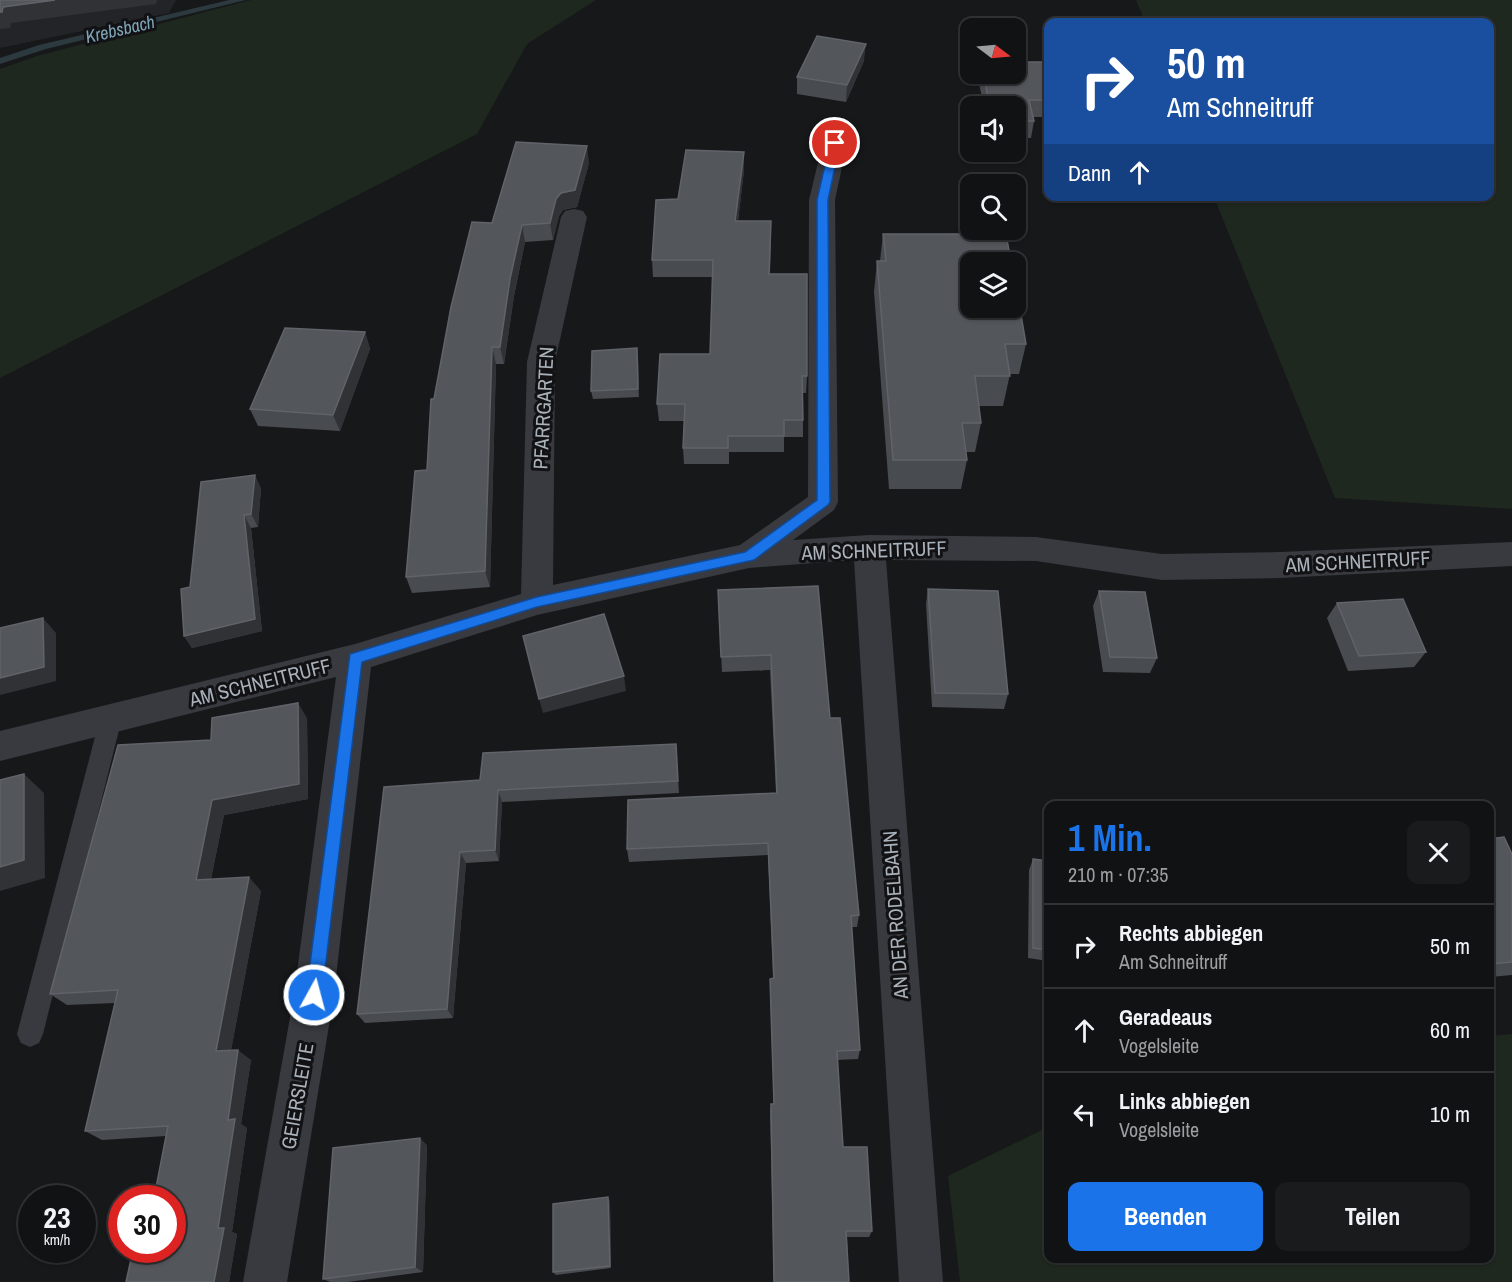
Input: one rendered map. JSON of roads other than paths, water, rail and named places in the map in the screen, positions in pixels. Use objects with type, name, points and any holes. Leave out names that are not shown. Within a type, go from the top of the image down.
[{"type":"street","points":[[749,556],[823,502],[822,200],[839,125]]},
{"type":"street","name":"PFARRGARTEN","points":[[537,602],[541,362],[574,217]]},
{"type":"street","name":"AM SCHNEITRUFF","points":[[0,746],[355,658],[537,602],[749,556],[869,547],[1036,549],[1162,567],[1280,565],[1512,554]]},
{"type":"street","name":"AN DER RODELBAHN","points":[[869,547],[921,1282]]},
{"type":"street","name":"GEIERSLEITE","points":[[265,1282],[314,995],[355,658]]},
{"type":"lane","points":[[30,1034],[111,718]]},
{"type":"waterway","name":"Krebsbach","points":[[0,61],[43,47],[241,0]]}]
